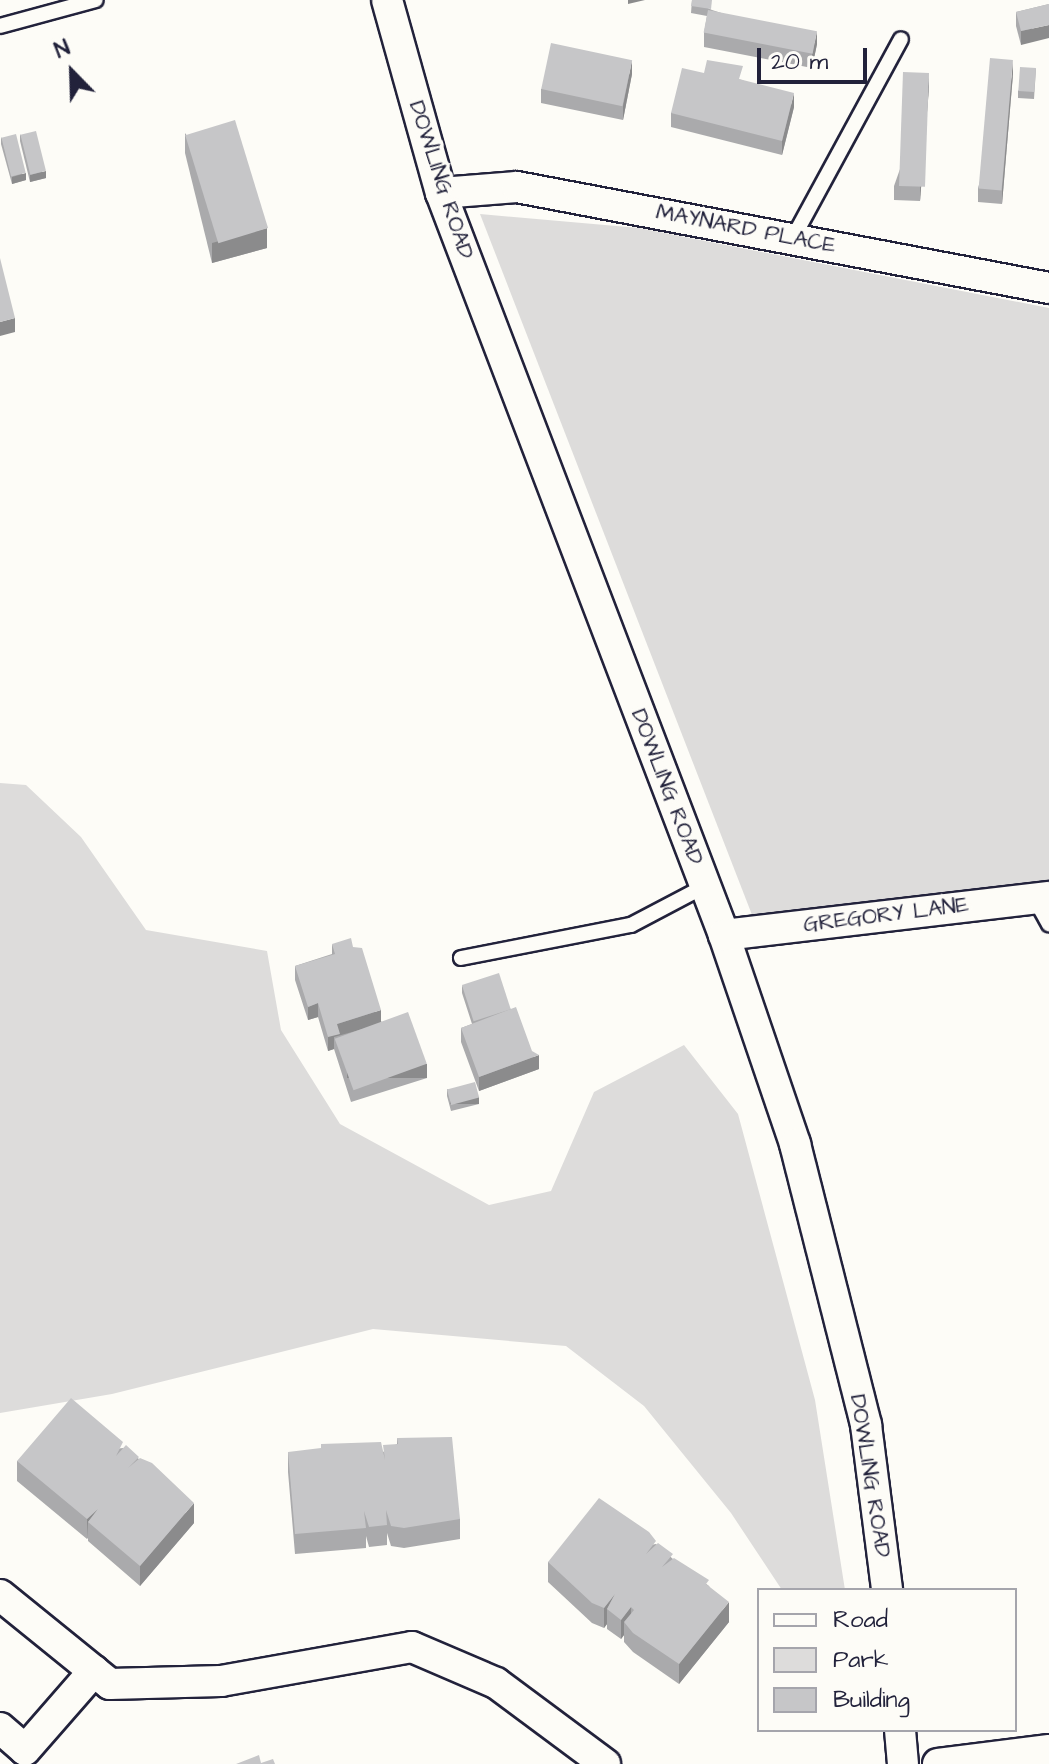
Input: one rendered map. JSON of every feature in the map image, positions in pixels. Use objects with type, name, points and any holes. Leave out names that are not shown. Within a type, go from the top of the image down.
[{"type":"street","name":"DOWLING ROAD","points":[[387,0],[441,193],[724,935],[795,1144],[862,1410],[887,1588]]},
{"type":"street","name":"MAYNARD PLACE","points":[[441,193],[517,187],[1049,288]]},
{"type":"street","name":"GREGORY LANE","points":[[724,935],[1044,906]]},
{"type":"street","points":[[0,1595],[110,1684],[221,1681],[412,1647],[496,1683],[605,1764]]},
{"type":"street","points":[[0,1728],[25,1750],[94,1671]]},
{"type":"street","points":[[900,1732],[903,1764]]},
{"type":"street","points":[[938,1764],[1049,1750]]},
{"type":"lane","points":[[0,26],[96,0]]},
{"type":"lane","points":[[793,238],[901,39]]},
{"type":"lane","points":[[461,958],[631,925],[705,886]]},
{"type":"green space","points":[[480,214],[639,228],[1049,308],[1049,880],[754,920]]},
{"type":"green space","points":[[0,783],[26,785],[81,837],[146,930],[267,951],[281,1030],[340,1124],[489,1205],[551,1191],[594,1092],[684,1045],[738,1114],[815,1400],[845,1588],[781,1588],[731,1513],[644,1406],[566,1346],[373,1329],[112,1394],[0,1413]]},
{"type":"building","points":[[692,0],[712,0],[711,9],[691,6]]},
{"type":"building","points":[[1049,4],[1049,25],[1021,31],[1016,12]]},
{"type":"building","points":[[708,10],[817,31],[813,54],[704,33]]},
{"type":"building","points":[[551,43],[632,60],[622,106],[541,89]]},
{"type":"building","points":[[990,58],[1013,60],[1001,191],[979,189]]},
{"type":"building","points":[[707,60],[743,66],[739,79],[794,93],[782,141],[671,113],[682,68],[704,73]]},
{"type":"building","points":[[1020,67],[1036,68],[1034,92],[1018,91]]},
{"type":"building","points":[[903,72],[929,73],[925,187],[899,186]]},
{"type":"building","points":[[235,120],[268,228],[218,243],[185,135]]},
{"type":"building","points":[[36,131],[46,171],[30,175],[20,135]]},
{"type":"building","points":[[16,134],[26,173],[11,176],[1,138]]},
{"type":"building","points":[[0,258],[15,318],[0,322]]},
{"type":"building","points":[[351,938],[353,947],[362,948],[381,1010],[337,1024],[340,1034],[328,1037],[318,1003],[308,1007],[295,966],[335,954],[332,944]]},
{"type":"building","points":[[499,973],[511,1009],[474,1021],[462,985]]},
{"type":"building","points":[[516,1007],[532,1051],[539,1055],[479,1077],[461,1028]]},
{"type":"building","points":[[408,1012],[427,1064],[354,1090],[335,1039]]},
{"type":"building","points":[[475,1082],[479,1097],[451,1105],[447,1090]]},
{"type":"building","points":[[71,1398],[123,1442],[116,1456],[126,1445],[139,1457],[128,1468],[140,1458],[152,1463],[194,1503],[140,1566],[88,1522],[98,1509],[87,1519],[17,1461]]},
{"type":"building","points":[[452,1437],[460,1519],[404,1528],[391,1526],[386,1510],[387,1525],[369,1527],[364,1511],[366,1528],[295,1534],[288,1452],[321,1448],[321,1444],[381,1442],[385,1460],[383,1445],[398,1444],[397,1438]]},
{"type":"building","points":[[599,1498],[649,1532],[656,1541],[646,1554],[658,1543],[673,1554],[662,1567],[674,1558],[709,1580],[706,1584],[729,1602],[679,1664],[633,1633],[624,1622],[634,1610],[631,1607],[621,1620],[607,1609],[615,1594],[604,1608],[592,1603],[548,1562]]},
{"type":"building","points":[[259,1755],[261,1763],[273,1759],[275,1764],[236,1764]]}]
